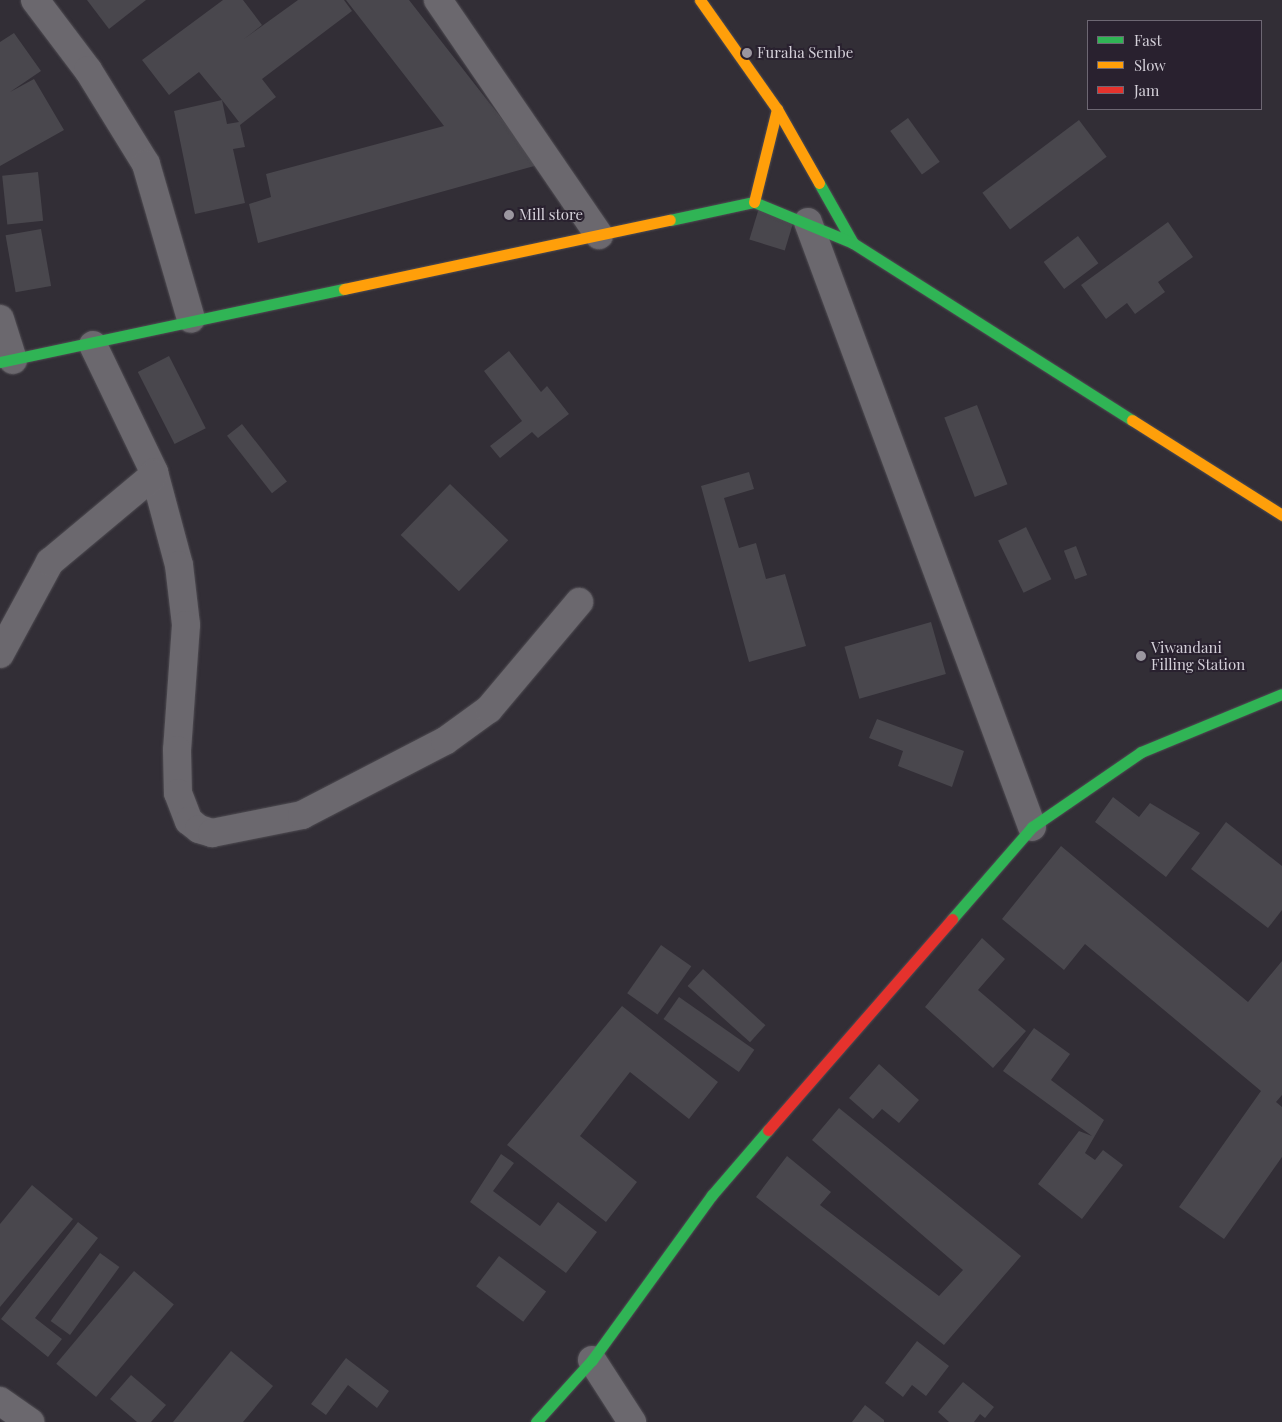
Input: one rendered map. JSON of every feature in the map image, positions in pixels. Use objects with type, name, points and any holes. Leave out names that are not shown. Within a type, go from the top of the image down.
[{"type":"street","points":[[35,0],[88,70],[146,164],[191,319]]},
{"type":"street","points":[[438,0],[599,235]]},
{"type":"street","points":[[700,0],[777,109],[853,243]]},
{"type":"street","points":[[754,202],[777,109]]},
{"type":"street","points":[[0,319],[6,361],[92,345],[191,319],[754,202],[808,222],[853,243],[1282,515]]},
{"type":"street","points":[[808,222],[1032,827]]},
{"type":"street","points":[[92,345],[154,475],[179,565],[186,626],[177,750],[178,793],[189,821],[198,830],[212,833],[302,815],[445,740],[489,709],[580,602]]},
{"type":"street","points":[[0,654],[50,562],[154,475]]},
{"type":"street","points":[[536,1422],[592,1360],[712,1195],[1032,827],[1141,752],[1282,694]]},
{"type":"street","points":[[592,1360],[632,1422]]},
{"type":"street","points":[[0,1400],[30,1422]]},
{"type":"building","points":[[87,0],[146,0],[109,29]]},
{"type":"building","points":[[223,0],[243,0],[262,25],[244,39],[298,0],[344,0],[352,11],[262,79],[276,97],[240,125],[245,147],[233,149],[245,203],[195,214],[174,111],[222,100],[199,72],[169,95],[142,60]],"holes":[[[222,100],[239,122],[227,124]]]},
{"type":"building","points":[[346,0],[409,0],[538,165],[258,243],[249,204],[271,197],[266,174],[444,126]]},
{"type":"building","points":[[14,33],[41,71],[10,92],[34,79],[64,130],[0,166],[0,42]]},
{"type":"building","points":[[908,118],[940,162],[922,175],[890,131]]},
{"type":"building","points":[[1079,120],[1107,157],[1010,230],[982,193]]},
{"type":"building","points":[[38,172],[43,221],[7,224],[2,176]]},
{"type":"building","points":[[759,208],[794,219],[785,250],[749,240]]},
{"type":"building","points":[[1168,222],[1193,257],[1158,282],[1165,292],[1135,314],[1127,303],[1106,319],[1081,285]]},
{"type":"building","points":[[41,229],[51,286],[16,292],[6,235]]},
{"type":"building","points":[[1078,236],[1098,263],[1064,289],[1044,262]]},
{"type":"building","points":[[509,351],[541,392],[547,386],[569,414],[538,438],[532,432],[500,458],[490,446],[522,421],[484,371]]},
{"type":"building","points":[[169,356],[206,428],[175,444],[138,372]]},
{"type":"building","points":[[977,405],[1007,484],[975,497],[944,418]]},
{"type":"building","points":[[242,424],[287,482],[272,493],[227,436]]},
{"type":"building","points":[[749,472],[754,489],[724,498],[739,548],[756,543],[766,579],[785,574],[806,646],[749,662],[701,486]]},
{"type":"building","points":[[450,484],[508,540],[459,591],[401,535]]},
{"type":"building","points":[[1026,527],[1051,579],[1024,593],[998,541]]},
{"type":"building","points":[[1076,546],[1087,575],[1075,580],[1064,551]]},
{"type":"building","points":[[931,622],[946,674],[859,699],[844,647]]},
{"type":"building","points":[[877,719],[964,751],[952,787],[898,766],[903,751],[869,738]]},
{"type":"building","points":[[1113,797],[1139,817],[1150,803],[1200,833],[1166,877],[1095,822]]},
{"type":"building","points":[[1226,822],[1282,866],[1282,910],[1268,928],[1191,869]]},
{"type":"building","points":[[1061,846],[1248,1002],[1282,961],[1282,1095],[1276,1102],[1282,1107],[1282,1157],[1224,1239],[1179,1207],[1261,1091],[1085,944],[1064,970],[1002,919]]},
{"type":"building","points":[[982,938],[1005,959],[978,990],[1026,1031],[993,1068],[925,1007]]},
{"type":"building","points":[[661,945],[691,966],[657,1015],[627,993]]},
{"type":"building","points":[[703,969],[765,1025],[750,1042],[688,986]]},
{"type":"building","points":[[679,997],[754,1050],[739,1072],[664,1019]]},
{"type":"building","points":[[622,1006],[718,1082],[689,1119],[630,1072],[580,1136],[637,1182],[606,1222],[507,1145]]},
{"type":"building","points":[[1034,1028],[1070,1054],[1051,1080],[1104,1120],[1085,1153],[1095,1160],[1103,1150],[1123,1165],[1082,1219],[1038,1184],[1079,1131],[1092,1136],[1003,1071]]},
{"type":"building","points":[[879,1064],[919,1100],[899,1123],[882,1109],[873,1119],[849,1098]]},
{"type":"building","points":[[839,1108],[1021,1256],[944,1345],[756,1197],[787,1156],[831,1192],[820,1205],[939,1296],[963,1270],[812,1140]]},
{"type":"building","points":[[501,1154],[514,1163],[493,1191],[540,1226],[558,1202],[597,1232],[566,1273],[470,1202]]},
{"type":"building","points":[[32,1185],[73,1219],[0,1307],[0,1224]]},
{"type":"building","points":[[78,1222],[98,1238],[35,1318],[62,1339],[48,1357],[1,1319]]},
{"type":"building","points":[[100,1253],[119,1267],[70,1335],[51,1321]]},
{"type":"building","points":[[499,1256],[546,1292],[523,1322],[476,1286]]},
{"type":"building","points":[[134,1271],[174,1304],[96,1397],[56,1364]]},
{"type":"building","points":[[917,1341],[949,1366],[926,1396],[912,1385],[903,1397],[885,1383]]},
{"type":"building","points":[[231,1351],[273,1386],[243,1422],[173,1422]]},
{"type":"building","points":[[346,1358],[389,1391],[377,1408],[348,1385],[326,1415],[311,1404]]},
{"type":"building","points":[[131,1375],[166,1405],[151,1422],[137,1422],[110,1399]]},
{"type":"building","points":[[963,1382],[994,1407],[985,1418],[980,1414],[974,1422],[949,1422],[938,1412]]},
{"type":"building","points":[[865,1405],[884,1420],[884,1422],[852,1422]]},
{"type":"traffic: fast","points":[[819,183],[853,243]]},
{"type":"traffic: fast","points":[[670,220],[754,202],[853,243],[1132,420]]},
{"type":"traffic: fast","points":[[0,362],[344,289]]},
{"type":"traffic: fast","points":[[952,919],[1032,827],[1141,752],[1282,694]]},
{"type":"traffic: fast","points":[[536,1422],[592,1360],[712,1195],[768,1130]]},
{"type":"traffic: slow","points":[[700,0],[777,109],[819,183]]},
{"type":"traffic: slow","points":[[754,202],[777,109]]},
{"type":"traffic: slow","points":[[344,289],[670,220]]},
{"type":"traffic: slow","points":[[1132,420],[1282,515]]},
{"type":"traffic: jam","points":[[768,1130],[952,919]]},
{"type":"place","name":"Furaha Sembe","points":[[747,53]]},
{"type":"place","name":"Mill store","points":[[509,215]]},
{"type":"place","name":"Viwandani Filling Station","points":[[1141,656]]}]
